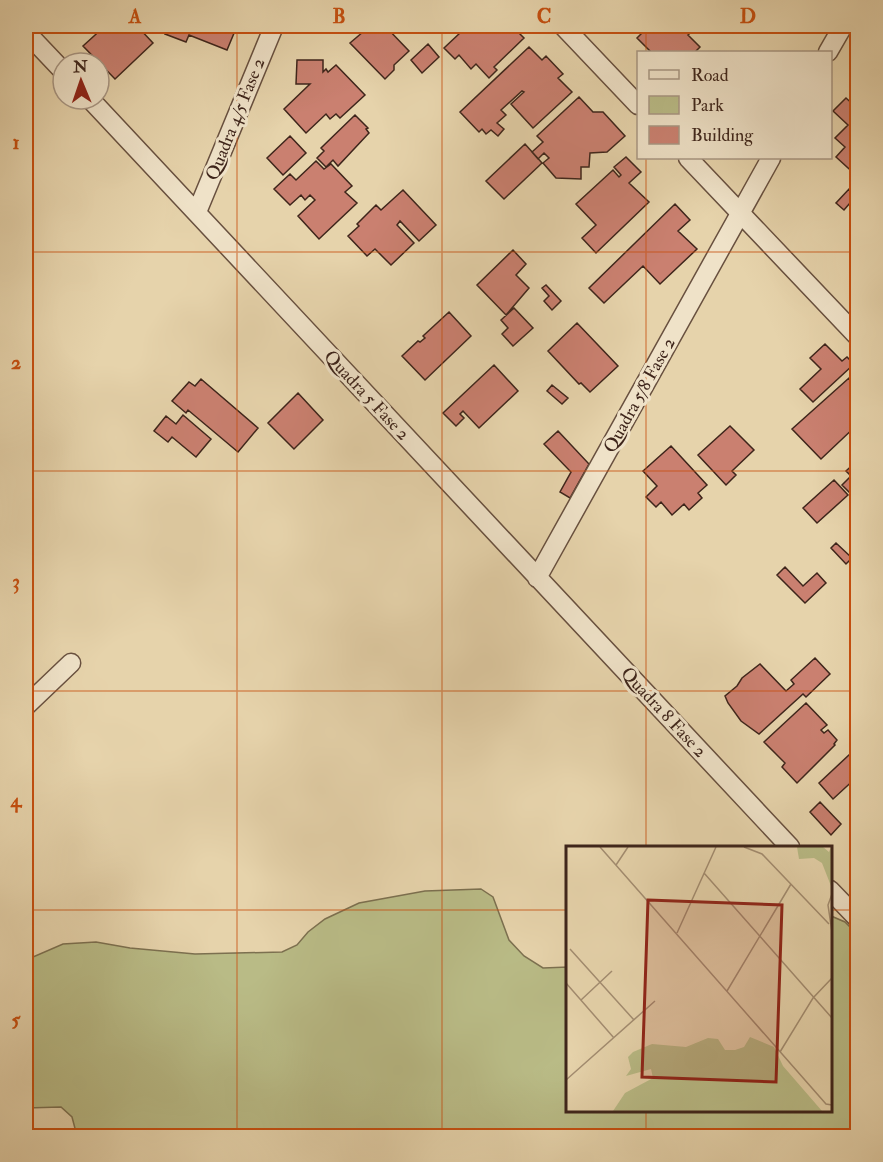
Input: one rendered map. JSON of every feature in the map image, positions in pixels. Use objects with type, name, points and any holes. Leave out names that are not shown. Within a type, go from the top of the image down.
[{"type":"street","name":"Quadra 4/5 Fase 2","points":[[197,212],[274,26]]},
{"type":"street","points":[[563,26],[637,103]]},
{"type":"street","points":[[829,51],[843,26]]},
{"type":"street","points":[[26,32],[51,58]]},
{"type":"street","name":"Quadra 5 Fase 2","points":[[101,111],[537,578]]},
{"type":"street","points":[[689,159],[858,337]]},
{"type":"street","name":"Quadra 5/8 Fase 2","points":[[537,578],[770,159]]},
{"type":"street","name":"Quadra 8 Fase 2","points":[[537,578],[789,846]]},
{"type":"street","points":[[26,706],[71,663]]},
{"type":"street","points":[[832,891],[858,919]]},
{"type":"green space","points":[[481,889],[493,897],[509,940],[524,956],[543,968],[566,967],[566,1111],[832,1111],[832,916],[845,922],[857,934],[857,1136],[77,1136],[72,1117],[61,1107],[26,1108],[26,960],[63,944],[96,942],[130,948],[195,954],[282,952],[297,945],[308,932],[325,919],[359,903],[425,891]]},
{"type":"building","points":[[105,26],[137,26],[153,43],[115,79],[111,75],[111,51],[88,51],[83,46]]},
{"type":"building","points":[[169,26],[237,26],[227,50],[189,35],[186,42],[165,34]]},
{"type":"building","points":[[370,26],[385,26],[409,51],[394,65],[394,70],[385,79],[350,43]]},
{"type":"building","points":[[465,26],[517,26],[514,28],[524,38],[494,67],[497,70],[489,78],[476,64],[471,69],[459,55],[455,59],[444,48]]},
{"type":"building","points":[[649,26],[694,26],[696,28],[688,35],[700,47],[696,51],[650,51],[637,38]]},
{"type":"building","points":[[428,44],[439,57],[422,73],[411,60]]},
{"type":"building","points":[[529,47],[542,60],[546,56],[563,74],[558,78],[572,92],[533,128],[511,104],[524,92],[522,91],[501,110],[506,115],[497,123],[504,129],[498,136],[491,130],[486,134],[482,129],[479,132],[460,112]]},
{"type":"building","points":[[297,60],[323,60],[323,72],[326,69],[328,72],[336,65],[365,95],[340,118],[336,114],[330,119],[326,114],[306,133],[284,109],[310,84],[296,84]]},
{"type":"building","points":[[579,97],[593,112],[603,112],[625,136],[607,152],[590,153],[589,167],[581,167],[581,179],[556,178],[543,163],[549,158],[544,153],[538,159],[532,152],[543,142],[537,136]]},
{"type":"building","points":[[846,98],[858,109],[858,177],[836,157],[845,147],[835,138],[848,125],[833,111]]},
{"type":"building","points":[[355,115],[368,128],[366,129],[369,133],[338,166],[333,160],[326,167],[317,158],[324,151],[321,148]]},
{"type":"building","points":[[290,136],[306,153],[283,175],[267,158]]},
{"type":"building","points":[[525,144],[542,163],[504,199],[486,181]]},
{"type":"building","points":[[626,157],[641,172],[629,183],[649,202],[596,253],[582,238],[596,225],[576,204],[613,170],[619,177],[621,175],[614,167]]},
{"type":"building","points":[[316,161],[324,169],[331,164],[352,186],[345,192],[357,203],[319,239],[298,216],[315,200],[310,195],[305,200],[301,195],[290,205],[274,189],[290,174],[296,180]]},
{"type":"building","points":[[849,189],[856,196],[844,210],[836,203]]},
{"type":"building","points":[[403,190],[436,225],[419,241],[400,221],[397,225],[414,243],[391,265],[375,249],[367,256],[348,236],[376,205],[381,210]]},
{"type":"building","points":[[675,204],[690,220],[678,231],[697,249],[660,284],[643,266],[604,303],[589,288]]},
{"type":"building","points":[[513,250],[526,264],[516,275],[529,288],[506,315],[477,285]]},
{"type":"building","points":[[546,285],[561,301],[552,310],[544,301],[549,296],[542,288]]},
{"type":"building","points":[[514,308],[533,328],[513,346],[502,334],[508,328],[501,320]]},
{"type":"building","points":[[449,312],[471,336],[425,380],[402,356],[418,341],[425,338],[423,336]]},
{"type":"building","points":[[577,323],[618,366],[590,392],[581,383],[579,384],[548,351]]},
{"type":"building","points":[[825,344],[842,361],[847,357],[854,364],[813,402],[800,389],[821,369],[810,358]]},
{"type":"building","points":[[494,365],[518,391],[479,428],[463,411],[460,414],[464,418],[456,426],[443,413]]},
{"type":"building","points":[[849,378],[858,388],[858,424],[821,459],[792,429]]},
{"type":"building","points":[[201,379],[258,428],[238,452],[188,410],[186,413],[172,401],[189,382],[195,386]]},
{"type":"building","points":[[552,385],[568,398],[562,404],[547,391]]},
{"type":"building","points":[[298,393],[323,420],[294,449],[268,423]]},
{"type":"building","points":[[183,415],[211,439],[196,457],[172,437],[168,442],[154,431],[166,416],[176,424]]},
{"type":"building","points":[[730,426],[754,450],[732,471],[736,475],[726,485],[698,455]]},
{"type":"building","points":[[558,431],[589,464],[570,498],[560,492],[571,472],[544,444]]},
{"type":"building","points":[[671,446],[707,485],[698,493],[702,498],[689,510],[684,504],[672,515],[661,502],[656,507],[646,497],[657,486],[643,471]]},
{"type":"building","points":[[858,460],[858,501],[842,485],[851,476],[846,471]]},
{"type":"building","points":[[834,480],[848,495],[817,523],[803,508]]},
{"type":"building","points":[[836,543],[852,558],[846,564],[831,548]]},
{"type":"building","points":[[785,567],[803,586],[817,573],[826,583],[805,603],[777,575]]},
{"type":"building","points":[[815,658],[830,674],[806,697],[803,694],[759,734],[741,721],[728,703],[725,696],[737,686],[742,678],[760,664],[786,691],[794,684],[791,680]]},
{"type":"building","points":[[806,703],[827,725],[821,730],[824,733],[828,730],[837,740],[835,745],[797,783],[782,767],[785,763],[764,742]]},
{"type":"building","points":[[850,754],[858,762],[858,776],[833,799],[819,783]]},
{"type":"building","points":[[820,802],[841,824],[831,835],[810,812]]},
{"type":"building","points":[[858,850],[858,866],[851,859]]}]
